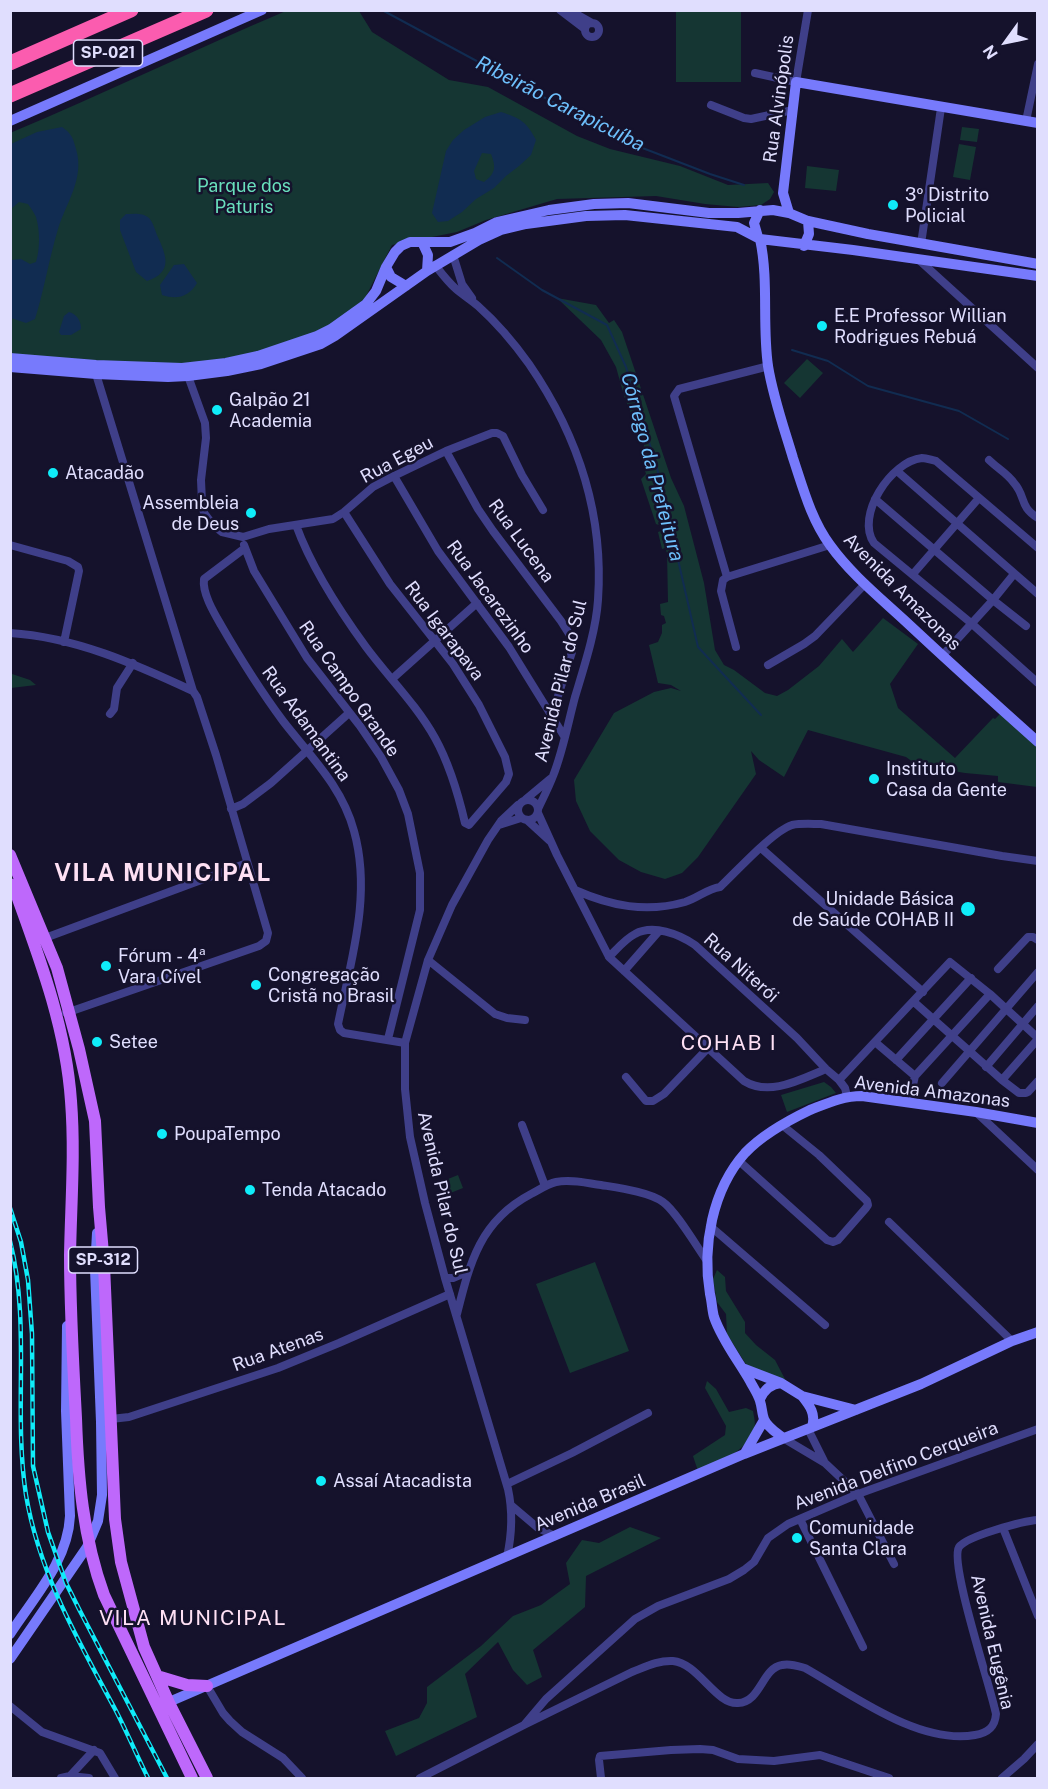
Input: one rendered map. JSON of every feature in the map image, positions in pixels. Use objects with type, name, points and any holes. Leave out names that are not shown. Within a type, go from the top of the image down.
[{"type":"highway","name":"SP-021","points":[[10,63],[131,10]]},
{"type":"highway","name":"SP-021","points":[[10,95],[206,10]]},
{"type":"main road","points":[[10,121],[262,10]]},
{"type":"main road","points":[[796,82],[1032,122]]},
{"type":"main road","name":"Rua Alvinópolis","points":[[789,213],[783,193],[796,82]]},
{"type":"main road","name":"Rua Alvinópolis","points":[[773,210],[783,193]]},
{"type":"main road","points":[[10,358],[175,368],[258,356],[317,336],[366,304],[376,291],[394,252],[401,246],[410,242],[450,242],[497,222],[549,210],[594,204],[628,203],[709,213],[773,210],[808,220],[921,244],[1038,264]]},
{"type":"main road","name":"Avenida Amazonas","points":[[760,210],[754,223],[764,258],[764,307],[768,366],[778,410],[816,524],[830,545],[865,584],[1038,742]]},
{"type":"main road","points":[[10,367],[96,374],[188,376],[261,364],[321,344],[336,336],[431,268],[501,230],[526,224],[586,216],[625,215],[736,227],[759,238],[775,242],[853,250],[1038,276]]},
{"type":"main road","points":[[804,246],[810,234],[808,220]]},
{"type":"main road","points":[[422,242],[431,268]]},
{"type":"main road","points":[[764,258],[775,242]]},
{"type":"main road","points":[[386,267],[391,277],[406,286]]},
{"type":"main road","name":"SP-312","points":[[10,855],[57,968],[95,1121],[104,1265],[106,1421],[121,1562],[144,1647],[207,1779]]},
{"type":"main road","name":"SP-312","points":[[10,884],[44,972],[65,1051],[71,1098],[73,1126],[71,1299],[78,1464],[87,1538],[94,1569],[104,1596],[192,1779]]},
{"type":"main road","name":"Avenida Amazonas","points":[[764,1419],[760,1399],[723,1336],[714,1316],[709,1289],[707,1261],[710,1226],[714,1210],[739,1161],[758,1141],[782,1125],[847,1096],[862,1096],[1038,1123]]},
{"type":"main road","points":[[10,1634],[56,1566],[67,1542],[70,1516],[66,1346],[71,1299]]},
{"type":"main road","name":"Avenida Brasil","points":[[157,1708],[744,1454],[921,1384],[1012,1341],[1038,1332]]},
{"type":"main road","points":[[742,1368],[781,1383],[802,1396],[856,1410]]},
{"type":"main road","points":[[760,1399],[766,1389],[776,1383],[781,1383]]},
{"type":"main road","points":[[802,1396],[812,1410],[814,1420],[810,1428]]},
{"type":"main road","points":[[744,1454],[764,1419],[783,1438]]},
{"type":"main road","points":[[10,1659],[78,1561],[94,1532],[102,1496],[106,1421]]},
{"type":"main road","points":[[157,1676],[187,1685],[207,1686]]},
{"type":"street","points":[[560,10],[585,29],[588,36],[592,38],[597,36],[600,28],[597,24],[569,10]]},
{"type":"street","name":"Rua Alvinópolis","points":[[796,82],[808,10]]},
{"type":"street","points":[[585,29],[592,23]]},
{"type":"street","points":[[1032,122],[1038,64]]},
{"type":"street","points":[[755,73],[796,82]]},
{"type":"street","points":[[711,105],[752,119],[793,110]]},
{"type":"street","points":[[921,244],[941,108]]},
{"type":"street","name":"Avenida Pilar do Sul","points":[[453,255],[462,284],[476,304],[512,341],[559,413],[577,454],[592,510],[596,535],[598,601],[584,666],[553,776],[538,811]]},
{"type":"street","points":[[918,259],[1038,368]]},
{"type":"street","name":"Avenida Pilar do Sul","points":[[431,268],[476,304]]},
{"type":"street","points":[[727,578],[674,396],[679,389],[768,366]]},
{"type":"street","points":[[56,1017],[259,946],[266,941],[268,933],[216,755],[96,374]]},
{"type":"street","points":[[188,376],[205,423],[206,438],[201,480],[204,513],[222,532],[243,537]]},
{"type":"street","name":"Rua Egeu","points":[[243,537],[269,529],[326,522],[344,512],[373,488],[394,476],[486,434],[497,433],[501,434],[543,510]]},
{"type":"street","name":"Rua Lucena","points":[[446,451],[478,509],[573,640],[572,652],[552,715]]},
{"type":"street","points":[[1037,548],[936,461],[925,458],[909,462],[885,483],[874,499],[868,530],[874,543],[971,623],[1038,683]]},
{"type":"street","points":[[989,460],[1014,482],[1025,508],[1038,518]]},
{"type":"street","points":[[897,471],[1038,594]]},
{"type":"street","name":"Rua Jacarezinho","points":[[394,476],[438,551],[509,647],[564,736]]},
{"type":"street","points":[[913,574],[979,498]]},
{"type":"street","points":[[874,499],[1026,626]]},
{"type":"street","name":"Rua Igarapava","points":[[344,512],[390,584],[435,641],[479,705],[499,742],[509,774],[502,787],[468,825],[465,823],[453,776],[440,746],[415,706],[392,679]]},
{"type":"street","points":[[296,525],[327,589],[366,647],[392,679],[477,603]]},
{"type":"street","name":"Rua Campo Grande","points":[[243,537],[254,572],[302,650],[381,757],[399,790],[408,814],[420,873],[420,910],[388,1039]]},
{"type":"street","points":[[10,545],[68,561],[78,567],[64,642]]},
{"type":"street","points":[[736,647],[721,591],[723,580],[830,545]]},
{"type":"street","name":"Rua Adamantina","points":[[245,549],[204,579],[205,589],[241,659],[278,714],[308,749],[347,809],[360,856],[362,883],[361,905],[338,1024],[344,1033],[388,1039]]},
{"type":"street","points":[[942,656],[1014,574]]},
{"type":"street","points":[[768,665],[814,636],[865,584]]},
{"type":"street","points":[[10,633],[64,642],[133,663],[195,694]]},
{"type":"street","points":[[110,714],[114,709],[117,688],[133,663]]},
{"type":"street","points":[[231,809],[254,796],[349,713]]},
{"type":"street","name":"Avenida Pilar do Sul","points":[[507,1557],[511,1536],[512,1506],[425,1203],[410,1137],[405,1089],[405,1043],[428,960],[464,881],[497,826],[523,800],[553,776]]},
{"type":"street","points":[[526,799],[536,803],[551,842],[609,957],[744,1080],[756,1087],[775,1087],[826,1069]]},
{"type":"street","points":[[518,805],[517,812],[551,842]]},
{"type":"street","points":[[497,826],[534,818],[538,811]]},
{"type":"street","points":[[575,890],[600,901],[623,907],[677,904],[690,900],[711,888],[720,887],[767,841],[783,829],[794,825],[821,824],[1038,861]]},
{"type":"street","points":[[761,848],[923,992]]},
{"type":"street","points":[[45,938],[247,863]]},
{"type":"street","points":[[609,957],[633,935],[644,931],[659,931]]},
{"type":"street","points":[[624,971],[659,931]]},
{"type":"street","name":"Rua Niterói","points":[[659,931],[677,934],[695,945],[797,1038],[839,1080]]},
{"type":"street","points":[[998,969],[1028,937],[1035,939]]},
{"type":"street","points":[[428,960],[495,1014],[525,1020]]},
{"type":"street","points":[[847,1096],[839,1080],[950,962],[990,994],[1038,1038],[1002,1080]]},
{"type":"street","points":[[942,1083],[1038,972]]},
{"type":"street","points":[[896,1060],[971,978]]},
{"type":"street","points":[[909,1103],[915,1076],[990,994]]},
{"type":"street","points":[[914,1002],[1019,1093],[1026,1094],[1038,1081]]},
{"type":"street","points":[[987,1066],[1038,1006]]},
{"type":"street","points":[[388,1039],[405,1043]]},
{"type":"street","points":[[875,1042],[915,1076]]},
{"type":"street","points":[[626,1077],[646,1101],[653,1101],[664,1094],[709,1047]]},
{"type":"street","points":[[975,1112],[1038,1170]]},
{"type":"street","points":[[522,1125],[545,1186]]},
{"type":"street","points":[[739,1161],[827,1240],[832,1242],[837,1240],[866,1208],[867,1200],[819,1155],[782,1125]]},
{"type":"street","points":[[457,1314],[467,1272],[479,1244],[495,1222],[511,1207],[554,1182],[573,1181],[620,1189],[658,1200],[669,1208],[707,1261]]},
{"type":"street","points":[[889,1222],[1012,1341]]},
{"type":"street","points":[[710,1226],[825,1325]]},
{"type":"street","points":[[445,1278],[453,1278],[467,1272]]},
{"type":"street","name":"Rua Atenas","points":[[106,1421],[129,1417],[278,1368],[450,1294]]},
{"type":"street","points":[[507,1484],[648,1413]]},
{"type":"street","points":[[810,1428],[825,1462]]},
{"type":"street","name":"Avenida Delfino Cerqueira","points":[[420,1779],[524,1725],[546,1699],[635,1618],[658,1606],[729,1579],[754,1562],[768,1538],[788,1524],[858,1494],[1038,1429]]},
{"type":"street","points":[[783,1438],[825,1462],[858,1494],[894,1564]]},
{"type":"street","points":[[512,1506],[538,1528],[555,1536]]},
{"type":"street","points":[[800,1519],[863,1647]]},
{"type":"street","name":"Avenida Eugênia","points":[[524,1725],[632,1672],[670,1661],[687,1665],[726,1700],[734,1703],[744,1702],[755,1694],[778,1666],[794,1665],[805,1668],[915,1729],[954,1737],[984,1733],[993,1726],[996,1714],[962,1587],[957,1553],[966,1541],[1003,1527],[1038,1520]]},
{"type":"street","points":[[1003,1527],[1038,1616]]},
{"type":"street","points":[[207,1686],[230,1721],[242,1732],[283,1758],[302,1779]]},
{"type":"street","points":[[10,1706],[42,1732],[100,1753],[115,1779]]},
{"type":"street","points":[[1002,1779],[1038,1744]]},
{"type":"street","points":[[602,1779],[600,1756],[700,1749],[713,1750],[738,1759],[774,1761],[820,1755],[890,1779]]},
{"type":"street","points":[[70,1776],[94,1750]]},
{"type":"street","points":[[61,1779],[70,1776],[90,1779]]},
{"type":"green space","name":"Parque dos Paturis","points":[[286,11],[359,11],[372,32],[449,80],[488,87],[577,136],[610,149],[680,166],[728,185],[768,183],[774,192],[770,199],[761,205],[738,207],[656,196],[557,199],[486,220],[457,232],[392,245],[361,306],[315,335],[265,351],[206,362],[133,367],[11,355],[10,133]]},
{"type":"green space","points":[[676,11],[741,11],[741,82],[676,82]]},
{"type":"green space","points":[[962,127],[979,129],[977,142],[960,140]]},
{"type":"green space","points":[[959,144],[976,147],[970,180],[953,177]]},
{"type":"green space","points":[[807,166],[839,170],[836,191],[805,188]]},
{"type":"green space","points":[[557,298],[596,305],[609,323],[614,320],[622,332],[671,478],[684,506],[704,583],[715,650],[724,665],[765,693],[777,696],[819,666],[842,639],[853,652],[883,618],[918,644],[890,684],[898,708],[955,758],[993,718],[995,719],[1001,713],[1037,746],[1037,787],[998,782],[998,776],[917,765],[906,757],[808,730],[784,777],[759,760],[751,751],[756,774],[698,857],[682,873],[665,879],[641,872],[619,860],[590,831],[576,801],[574,780],[614,713],[654,692],[671,688],[681,691],[671,685],[658,683],[649,645],[658,642],[662,633],[662,625],[666,623],[664,616],[661,615],[660,604],[668,602],[667,553],[665,548],[662,549],[658,532],[664,530],[664,527],[656,524],[641,479],[646,474],[642,461],[644,445],[624,396],[616,367],[601,340]]},
{"type":"green space","points":[[807,359],[823,373],[800,398],[784,383]]},
{"type":"green space","points":[[12,674],[30,680],[36,685],[11,688]]},
{"type":"green space","points":[[824,1082],[836,1093],[787,1112],[781,1095]]},
{"type":"green space","points":[[458,1175],[463,1188],[443,1196],[438,1183]]},
{"type":"green space","points":[[595,1262],[629,1351],[570,1373],[536,1284]]},
{"type":"green space","points":[[717,1270],[725,1277],[726,1291],[745,1322],[745,1333],[775,1360],[786,1381],[747,1366],[727,1334],[726,1314],[717,1302],[713,1279]]},
{"type":"green space","points":[[707,1381],[716,1389],[729,1412],[746,1408],[753,1411],[755,1425],[750,1437],[738,1450],[698,1471],[693,1456],[725,1435],[726,1426],[705,1388]]},
{"type":"green space","points":[[630,1527],[661,1538],[586,1576],[585,1607],[533,1650],[542,1677],[527,1685],[513,1670],[498,1642],[465,1674],[477,1717],[396,1756],[385,1731],[419,1718],[427,1703],[427,1687],[481,1646],[513,1616],[541,1605],[570,1584],[566,1563],[582,1540],[599,1543]]},
{"type":"water","points":[[501,112],[522,122],[536,140],[531,155],[494,188],[476,199],[462,212],[448,221],[438,222],[432,213],[446,151],[453,140],[464,130],[485,117]],"holes":[[[482,153],[491,154],[494,163],[493,173],[484,182],[476,179],[474,171]]]},
{"type":"water","points":[[62,127],[72,137],[78,170],[58,229],[35,319],[26,323],[11,318],[11,260],[21,259],[30,264],[36,262],[39,234],[36,217],[28,204],[19,202],[11,209],[11,144],[37,132]]},
{"type":"water","points":[[126,214],[140,214],[149,218],[163,249],[166,262],[164,268],[156,277],[147,281],[136,272],[120,230],[120,220]]},
{"type":"water","points":[[184,264],[197,283],[194,288],[182,296],[162,295],[160,285],[174,265]]},
{"type":"water","points":[[69,312],[78,318],[81,329],[71,335],[61,335],[59,332],[64,316]]},
{"type":"waterway","name":"Ribeirão Carapicuíba","points":[[382,10],[627,142],[744,185]]},
{"type":"waterway","name":"Córrego da Prefeitura","points":[[497,258],[542,290],[607,325],[626,367],[657,468],[698,647],[761,715]]},
{"type":"waterway","points":[[792,350],[828,361],[868,386],[959,411],[1008,439]]},
{"type":"railway","points":[[10,1208],[21,1242],[28,1280],[32,1334],[33,1466],[48,1532],[66,1583],[167,1778]]},
{"type":"railway","points":[[10,1241],[20,1304],[22,1463],[32,1524],[50,1579],[148,1778]]},
{"type":"place","name":"3º Distrito Policial","points":[[893,205]]},
{"type":"place","name":"E.E Professor Willian Rodrigues Rebuá","points":[[822,326]]},
{"type":"place","name":"Galpão 21 Academia","points":[[217,410]]},
{"type":"place","name":"Atacadão","points":[[53,473]]},
{"type":"place","name":"Assembleia de Deus","points":[[251,513]]},
{"type":"place","name":"Instituto Casa da Gente","points":[[874,779]]},
{"type":"place","name":"Unidade Básica de Saúde COHAB II","points":[[968,909]]},
{"type":"place","name":"Fórum - 4ª Vara Cível","points":[[106,966]]},
{"type":"place","name":"Congregação Cristã no Brasil","points":[[256,985]]},
{"type":"place","name":"Setee","points":[[97,1042]]},
{"type":"place","name":"PoupaTempo","points":[[162,1134]]},
{"type":"place","name":"Tenda Atacado","points":[[250,1190]]},
{"type":"place","name":"Assaí Atacadista","points":[[321,1481]]},
{"type":"place","name":"Comunidade Santa Clara","points":[[797,1538]]},
{"type":"district","name":"VILA MUNICIPAL","points":[[163,874]]},
{"type":"district","name":"COHAB I","points":[[729,1044]]},
{"type":"district","name":"VILA MUNICIPAL","points":[[193,1619]]}]
